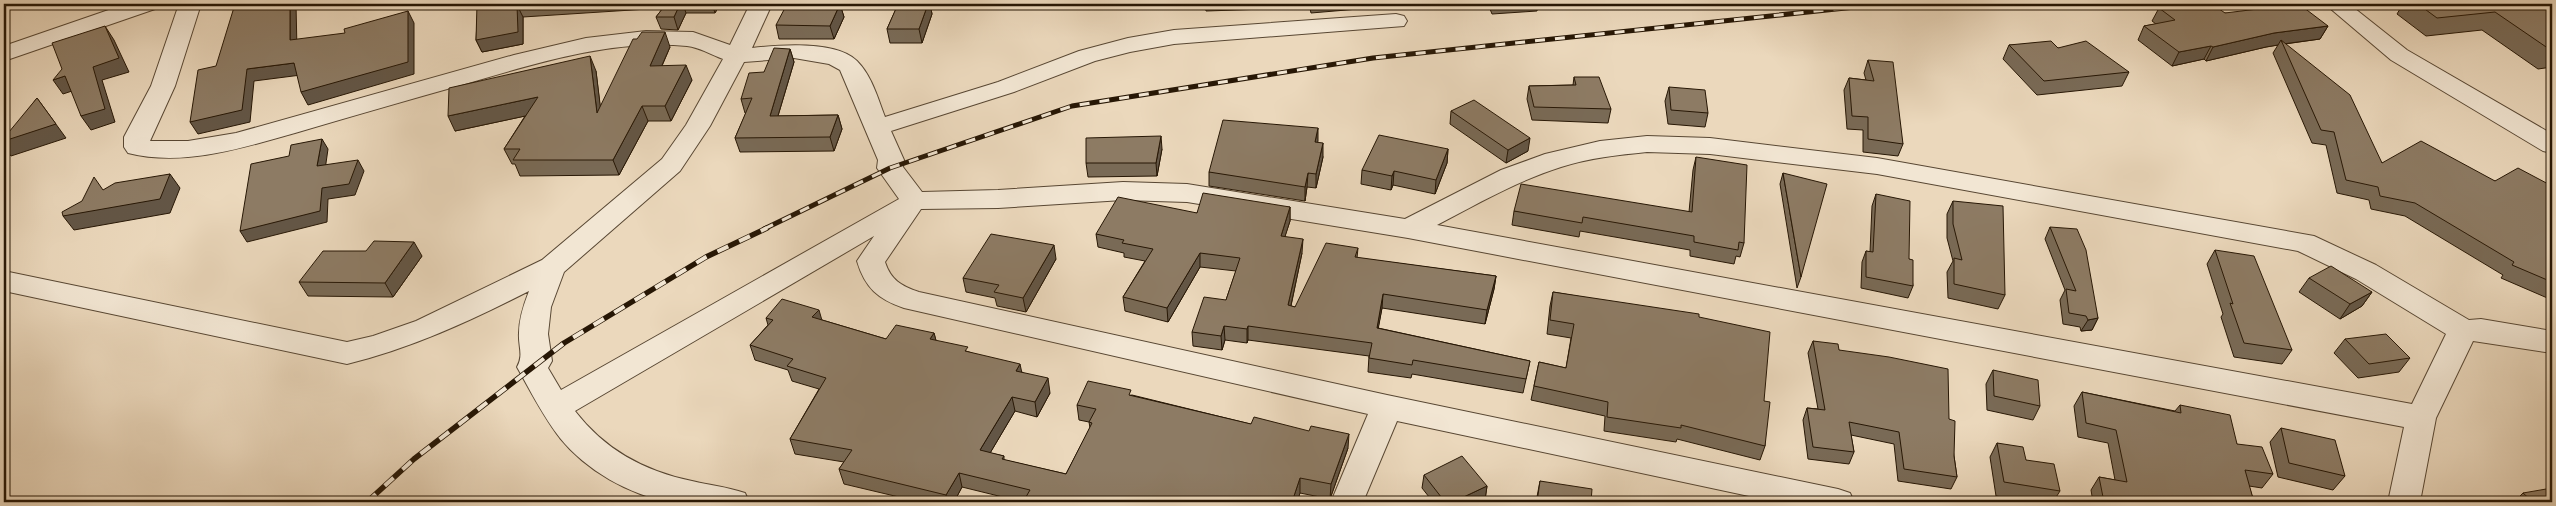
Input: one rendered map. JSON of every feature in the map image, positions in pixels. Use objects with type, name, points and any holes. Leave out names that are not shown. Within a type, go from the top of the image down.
[{"type":"street","points":[[4,54],[147,4]]},
{"type":"street","points":[[190,4],[163,86],[137,137],[137,147],[153,150],[193,148],[238,141],[522,60],[586,45],[646,38],[693,39],[736,56],[794,50],[810,52],[848,65],[855,74],[890,160],[890,168],[915,201]]},
{"type":"street","points":[[4,281],[347,353],[380,346],[421,331],[552,267],[671,165],[693,134],[736,56],[760,4]]},
{"type":"street","points":[[2336,4],[2399,55],[2552,145]]},
{"type":"street","points":[[876,128],[1006,87],[1087,56],[1128,45],[1174,37],[1396,21]]},
{"type":"street","points":[[1408,230],[1510,176],[1554,160],[1600,149],[1648,144],[1719,147],[1877,166],[2304,243],[2328,251],[2464,331],[2481,330],[2552,342]]},
{"type":"street","points":[[555,408],[915,201],[998,199],[1123,191],[1187,194],[1408,230],[2421,418]]},
{"type":"street","points":[[915,201],[871,261],[875,277],[889,292],[914,301],[1387,407],[1838,502]]},
{"type":"street","points":[[552,267],[537,307],[533,334],[537,360],[532,367],[555,408],[587,446],[622,471],[678,493],[734,502]]},
{"type":"street","points":[[2404,502],[2421,418],[2457,341],[2464,331]]},
{"type":"street","points":[[1347,502],[1387,407]]},
{"type":"building","points":[[235,4],[290,4],[290,40],[345,33],[344,29],[408,11],[408,62],[301,92],[294,63],[247,69],[242,110],[190,122],[198,70],[216,66]]},
{"type":"building","points":[[477,4],[531,4],[517,5],[518,32],[476,40]]},
{"type":"building","points":[[666,4],[680,4],[674,17],[656,17]]},
{"type":"building","points":[[787,4],[840,4],[830,26],[776,25]]},
{"type":"building","points":[[898,4],[928,4],[919,29],[887,29]]},
{"type":"building","points":[[2180,4],[2212,4],[2225,13],[2299,4],[2328,26],[2274,33],[2213,47],[2179,52],[2144,26],[2175,20],[2159,8]]},
{"type":"building","points":[[2418,4],[2552,4],[2552,51],[2495,12],[2437,18]]},
{"type":"building","points":[[105,26],[119,58],[93,67],[105,109],[81,116],[65,76],[53,80],[62,69],[52,43]]},
{"type":"building","points":[[642,32],[665,32],[650,66],[686,65],[665,106],[642,106],[613,160],[513,160],[520,149],[504,149],[538,97],[448,116],[449,88],[590,56],[597,113],[633,39],[637,39]]},
{"type":"building","points":[[2281,40],[2350,95],[2382,163],[2421,141],[2495,181],[2518,168],[2552,186],[2552,282],[2512,265],[2514,262],[2415,203],[2380,196],[2378,187],[2346,180],[2334,132],[2321,130]]},
{"type":"building","points":[[2051,41],[2058,48],[2086,41],[2129,72],[2044,81],[2009,45]]},
{"type":"building","points":[[774,48],[790,49],[770,116],[838,115],[830,137],[735,138],[752,98],[741,99],[749,73],[764,72]]},
{"type":"building","points":[[1868,60],[1893,62],[1903,144],[1868,139],[1868,117],[1852,116],[1849,78],[1874,81]]},
{"type":"building","points":[[1574,77],[1599,77],[1611,109],[1534,107],[1529,86],[1576,85]]},
{"type":"building","points":[[1669,87],[1705,90],[1708,113],[1671,110]]},
{"type":"building","points":[[37,98],[56,124],[4,141],[4,138]]},
{"type":"building","points":[[1474,100],[1530,138],[1508,150],[1451,111]]},
{"type":"building","points":[[1223,120],[1318,128],[1315,142],[1323,143],[1316,174],[1308,173],[1305,187],[1209,172]]},
{"type":"building","points":[[1379,135],[1448,149],[1436,180],[1394,171],[1392,176],[1362,170]]},
{"type":"building","points":[[1161,136],[1156,163],[1086,163],[1086,138]]},
{"type":"building","points":[[322,139],[317,166],[358,160],[349,184],[322,188],[320,211],[240,231],[251,164],[289,156],[291,145]]},
{"type":"building","points":[[1696,157],[1747,165],[1744,243],[1739,242],[1738,250],[1694,242],[1694,236],[1583,217],[1582,223],[1514,211],[1521,184],[1692,212]]},
{"type":"building","points":[[1783,173],[1827,184],[1801,277]]},
{"type":"building","points":[[170,174],[160,199],[63,216],[62,212],[82,201],[94,177],[103,190],[115,183]]},
{"type":"building","points":[[1203,193],[1290,207],[1281,236],[1303,239],[1288,305],[1295,307],[1326,243],[1358,248],[1355,257],[1496,276],[1487,310],[1383,294],[1377,328],[1530,361],[1526,379],[1413,360],[1412,365],[1369,358],[1372,343],[1248,326],[1247,329],[1224,326],[1221,336],[1192,332],[1204,297],[1226,300],[1240,258],[1200,253],[1167,308],[1123,297],[1153,249],[1122,243],[1124,240],[1096,234],[1118,197],[1197,213]]},
{"type":"building","points":[[1876,194],[1910,201],[1909,259],[1913,260],[1913,286],[1866,277],[1866,251],[1873,252]]},
{"type":"building","points":[[1953,201],[2003,206],[2005,295],[1954,284],[1954,258],[1962,260],[1953,224]]},
{"type":"building","points":[[2050,227],[2077,229],[2086,250],[2098,318],[2088,320],[2086,316],[2069,313],[2066,289],[2076,291]]},
{"type":"building","points":[[991,234],[1054,245],[1023,298],[994,292],[999,285],[963,278]]},
{"type":"building","points":[[374,241],[414,242],[385,283],[299,282],[323,251],[366,251]]},
{"type":"building","points":[[2215,250],[2254,256],[2292,350],[2244,343]]},
{"type":"building","points":[[2331,266],[2372,292],[2350,304],[2309,278]]},
{"type":"building","points":[[1553,292],[1699,314],[1699,317],[1770,332],[1764,401],[1770,402],[1765,446],[1681,425],[1681,428],[1607,417],[1608,402],[1534,386],[1539,362],[1566,368],[1574,324],[1550,320]]},
{"type":"building","points":[[782,299],[819,310],[812,317],[886,339],[896,325],[934,333],[930,339],[968,347],[965,351],[1020,364],[1016,371],[1048,378],[1035,402],[1012,397],[980,450],[1004,456],[1002,459],[1066,474],[1092,423],[1089,422],[1096,409],[1077,405],[1088,381],[1131,390],[1129,395],[1251,424],[1254,417],[1309,431],[1311,426],[1349,434],[1331,484],[1300,478],[1292,502],[1023,502],[1030,490],[959,473],[946,495],[839,469],[852,450],[790,439],[826,378],[787,366],[793,359],[750,345],[773,320],[766,318]]},
{"type":"building","points":[[2386,334],[2410,358],[2369,364],[2345,339]]},
{"type":"building","points":[[1813,341],[1838,344],[1839,350],[1889,357],[1948,369],[1949,419],[1955,421],[1954,456],[1957,477],[1904,469],[1899,432],[1849,422],[1854,452],[1813,447],[1807,408],[1825,410]]},
{"type":"building","points":[[1993,370],[2038,380],[2040,406],[1994,396]]},
{"type":"building","points":[[2082,392],[2181,413],[2180,405],[2230,415],[2237,444],[2262,447],[2273,474],[2245,470],[2254,502],[2104,502],[2099,477],[2127,482],[2116,430],[2086,423]]},
{"type":"building","points":[[2281,428],[2335,440],[2345,476],[2289,463]]},
{"type":"building","points":[[1997,443],[2023,447],[2026,460],[2054,464],[2060,491],[2004,482]]},
{"type":"building","points":[[1462,456],[1487,486],[1453,502],[1445,502],[1424,475]]},
{"type":"building","points":[[1540,481],[1592,489],[1591,502],[1537,502]]},
{"type":"building","points":[[2552,488],[2552,502],[2533,502],[2523,493]]},
{"type":"railway","points":[[764,229],[890,168],[1072,106],[1373,58],[1883,4]]},
{"type":"railway","points":[[367,502],[414,459],[564,343],[706,257],[767,228]]}]
